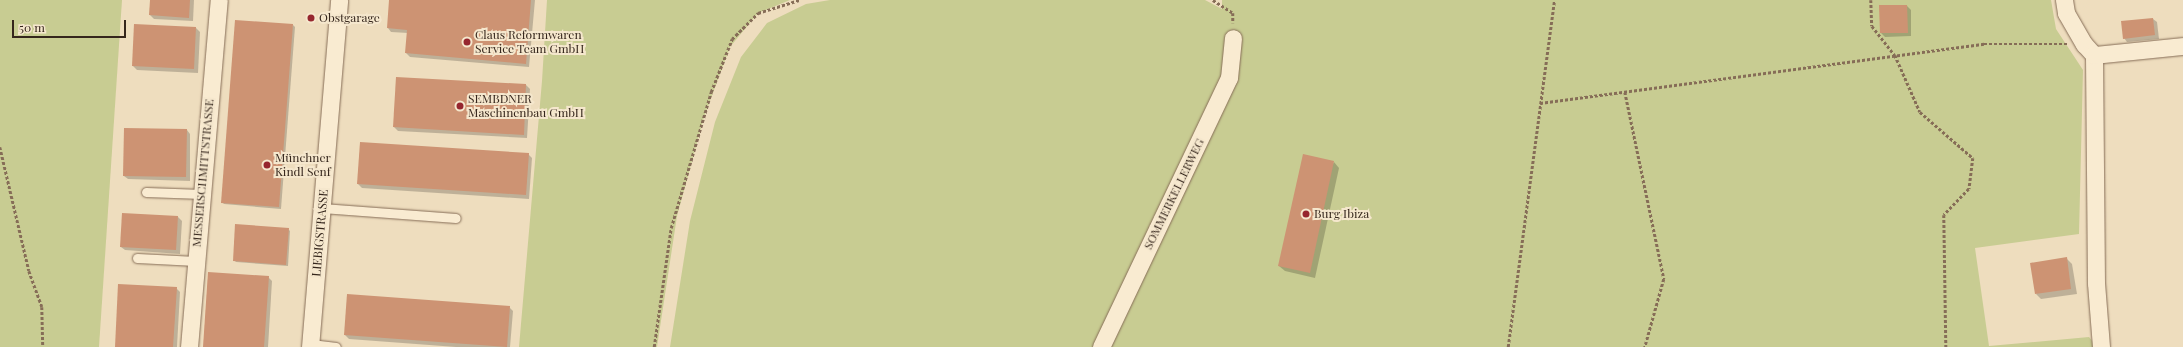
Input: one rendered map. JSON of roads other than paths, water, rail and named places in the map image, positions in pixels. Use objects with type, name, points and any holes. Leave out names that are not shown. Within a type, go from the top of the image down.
[{"type":"street","name":"MESSERSCHMITTSTRASSE","points":[[189,347],[218,0]]},
{"type":"street","name":"LIEBIGSTRASSE","points":[[311,346],[339,0]]},
{"type":"street","points":[[2064,0],[2066,13],[2089,50],[2096,283],[2101,347]]},
{"type":"street","name":"SOMMERKELLERWEG","points":[[1101,347],[1229,78],[1233,38]]},
{"type":"street","points":[[2089,50],[2183,46]]},
{"type":"lane","points":[[146,192],[202,194]]},
{"type":"lane","points":[[322,208],[456,218]]},
{"type":"lane","points":[[137,258],[196,261]]},
{"type":"lane","points":[[311,346],[336,347]]},
{"type":"place","name":"Obstgarage","points":[[311,18]]},
{"type":"place","name":"Claus Reformwaren Service Team GmbH","points":[[467,42]]},
{"type":"place","name":"SEMBDNER Maschinenbau GmbH","points":[[460,106]]},
{"type":"place","name":"Münchner Kindl Senf","points":[[267,165]]},
{"type":"place","name":"Burg Ibiza","points":[[1306,214]]}]
